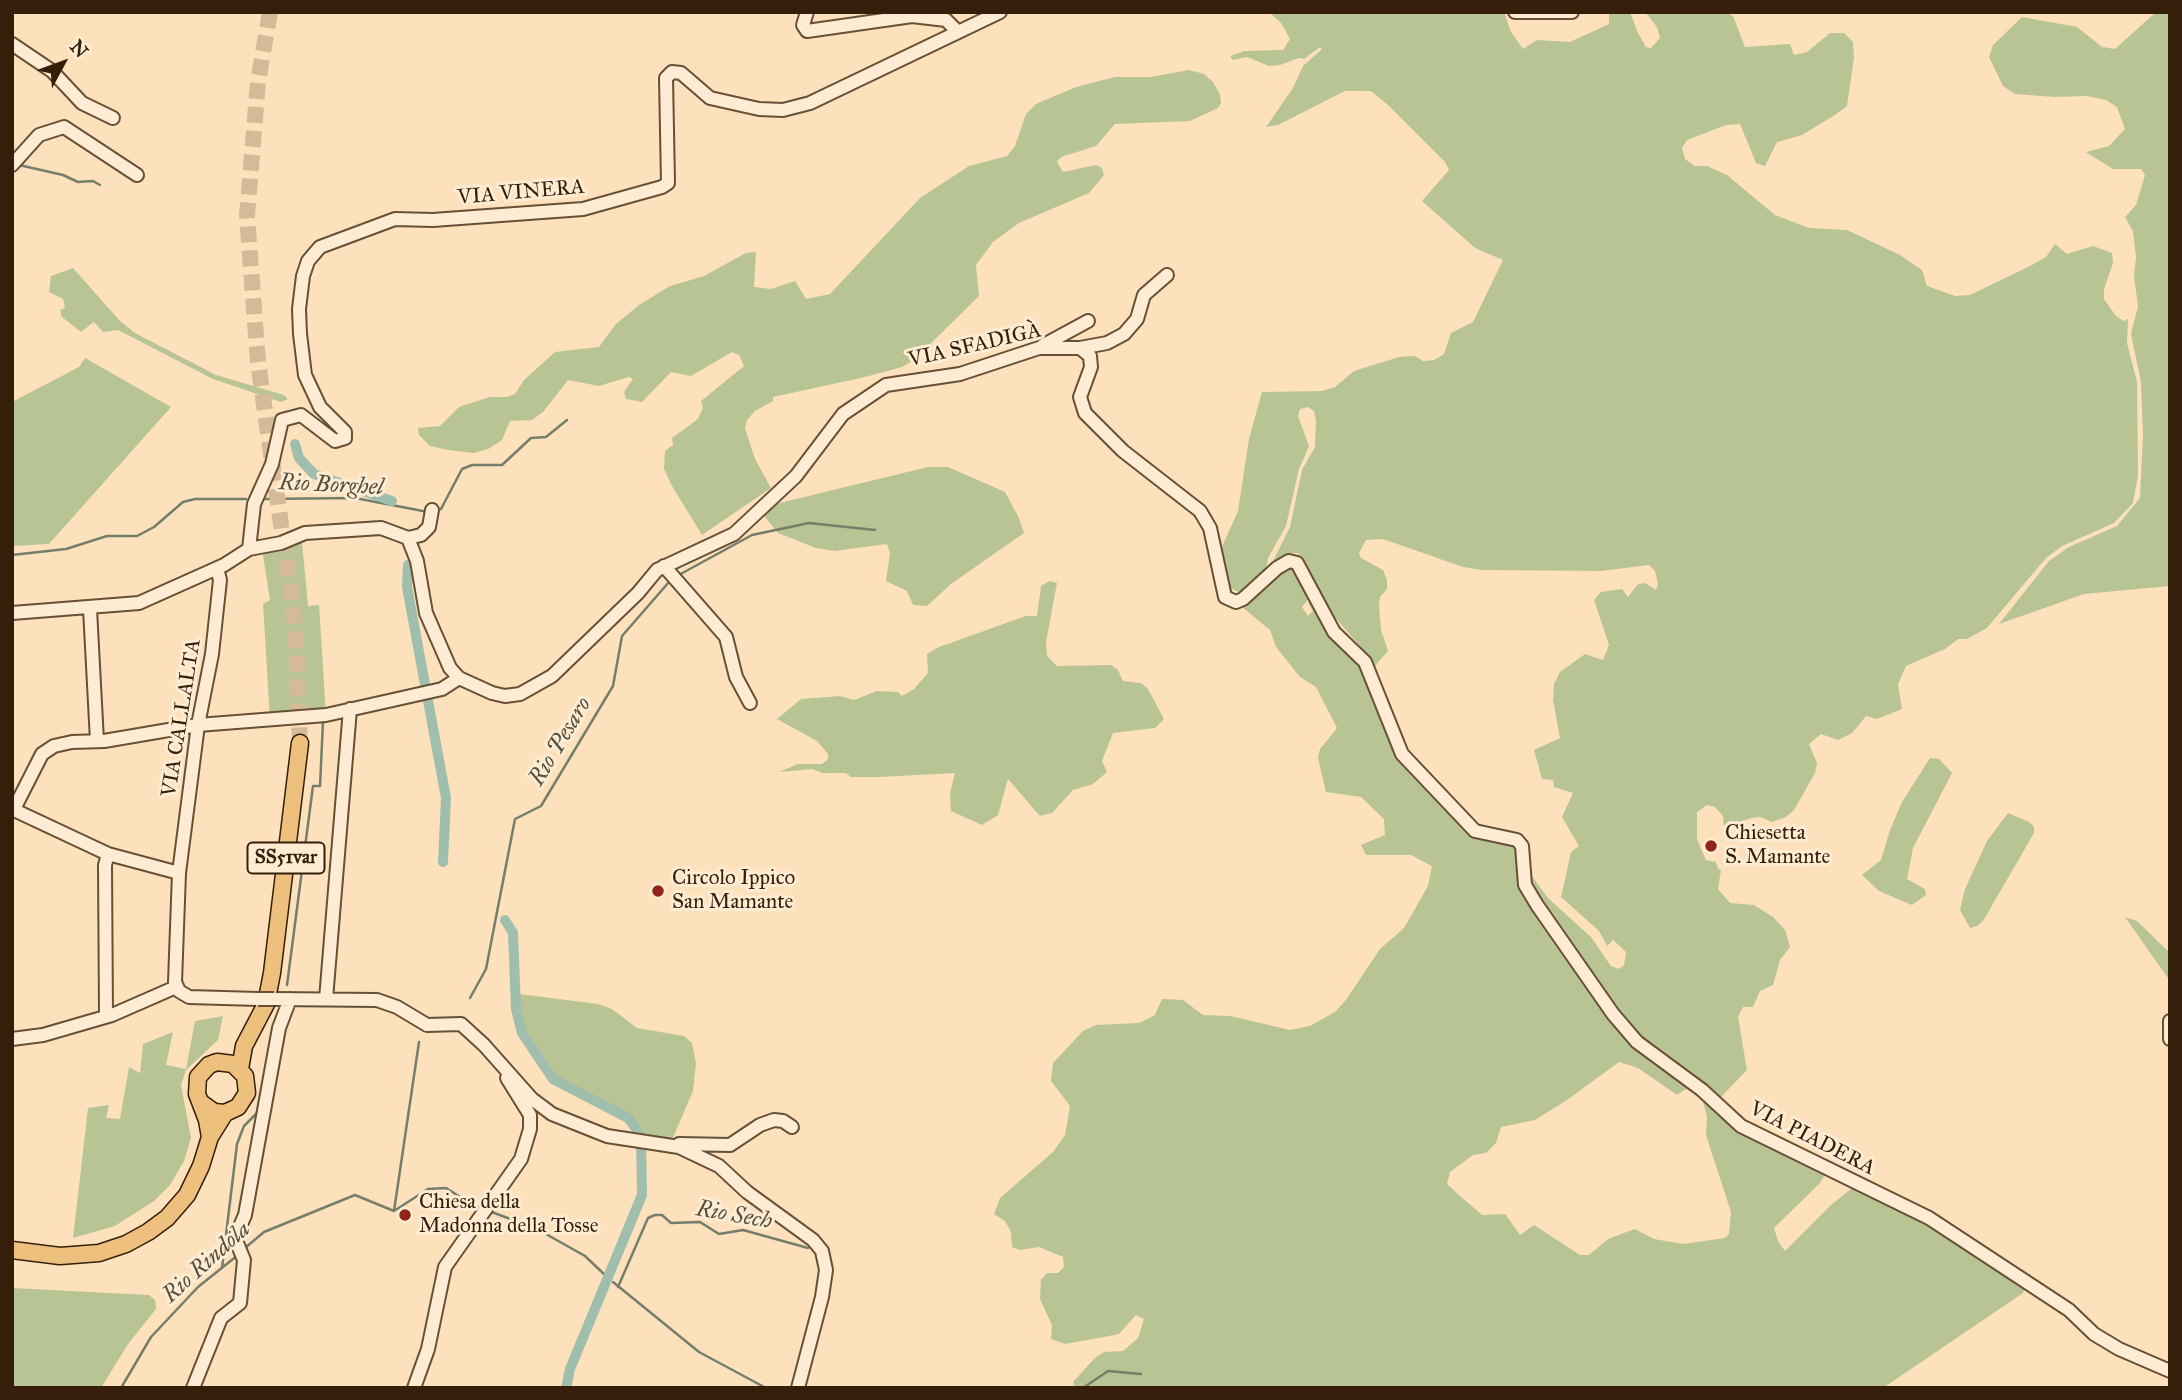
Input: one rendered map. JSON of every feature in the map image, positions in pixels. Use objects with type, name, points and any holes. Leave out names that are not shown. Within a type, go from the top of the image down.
[{"type":"main road","name":"SS51var","points":[[200,1102],[197,1094],[198,1077],[209,1065],[233,1065],[266,1004],[300,743]]},
{"type":"main road","points":[[200,1102],[214,1112],[225,1113],[238,1107],[247,1093],[245,1076],[233,1065]]},
{"type":"main road","points":[[200,1102],[210,1137]]},
{"type":"main road","points":[[12,1250],[60,1256],[99,1253],[126,1244],[148,1232],[167,1218],[187,1195],[201,1166],[210,1137],[225,1113]]},
{"type":"main road","points":[[12,1243],[30,1252]]},
{"type":"street","points":[[807,12],[803,25],[807,32],[912,16],[946,20],[957,31],[1000,12]]},
{"type":"street","points":[[1515,12],[1572,12]]},
{"type":"street","name":"VIA VINERA","points":[[249,549],[254,504],[272,464],[282,420],[301,415],[335,440],[345,438],[341,426],[320,407],[305,375],[299,309],[303,276],[308,261],[320,247],[395,219],[433,220],[583,209],[662,187],[668,183],[665,102],[666,78],[671,72],[681,73],[710,97],[759,109],[783,110],[810,103],[957,31]]},
{"type":"street","points":[[12,44],[52,71],[82,103],[113,118]]},
{"type":"street","points":[[12,165],[39,135],[64,127],[137,175]]},
{"type":"street","name":"VIA SFADIGÀ","points":[[459,678],[505,696],[528,692],[541,685],[664,566],[734,534],[796,476],[843,414],[886,385],[960,374],[1038,348],[1080,348],[1107,343],[1124,334],[1137,319],[1144,295],[1167,275]]},
{"type":"street","points":[[1038,348],[1088,321]]},
{"type":"street","name":"VIA PIADERA","points":[[1080,348],[1090,356],[1091,367],[1080,397],[1085,414],[1123,451],[1200,511],[1213,538],[1225,597],[1236,602],[1243,599],[1277,568],[1289,561],[1297,563],[1334,632],[1365,662],[1402,754],[1475,831],[1517,841],[1521,846],[1525,885],[1613,1014],[1637,1042],[1702,1090],[1724,1113],[1789,1152],[1929,1218],[2069,1310],[2094,1334],[2119,1349],[2170,1371]]},
{"type":"street","points":[[12,613],[139,603],[217,568],[249,549],[281,543],[313,531],[343,532],[382,528],[408,538],[421,535],[432,512]]},
{"type":"street","points":[[179,873],[108,854],[13,809],[45,751],[72,742],[97,741],[198,725],[278,721],[350,709],[435,691],[459,678],[445,658],[431,628],[417,561],[408,538]]},
{"type":"street","points":[[664,566],[726,637],[736,677],[750,703]]},
{"type":"street","name":"VIA CALLALTA","points":[[176,987],[179,873],[198,725],[212,654],[220,580],[217,568]]},
{"type":"street","points":[[90,608],[97,741]]},
{"type":"street","points":[[326,999],[350,709]]},
{"type":"street","points":[[106,1017],[104,865],[108,854]]},
{"type":"street","points":[[12,1039],[43,1035],[106,1017],[176,987],[184,995],[197,999],[377,999],[397,1007],[427,1026],[461,1024],[533,1099],[552,1114],[593,1132],[629,1141],[672,1145],[730,1145],[760,1125],[774,1120],[783,1121],[792,1127]]},
{"type":"street","points":[[194,1388],[221,1318],[240,1303],[240,1250],[235,1238],[245,1215],[279,1028],[290,999]]},
{"type":"street","points":[[2170,1021],[2170,1040]]},
{"type":"street","points":[[414,1388],[428,1349],[445,1267],[483,1210],[516,1168],[530,1129],[530,1115],[499,1061]]},
{"type":"street","points":[[672,1145],[719,1166],[747,1192],[813,1240],[822,1251],[826,1270],[822,1297],[797,1388]]},
{"type":"green space","points":[[1269,12],[1504,12],[1511,32],[1523,49],[1537,40],[1570,42],[1609,24],[1609,12],[1630,12],[1646,47],[1651,48],[1660,38],[1657,27],[1645,12],[1725,12],[1733,16],[1745,47],[1790,44],[1794,55],[1807,52],[1830,33],[1844,33],[1853,42],[1854,58],[1847,106],[1802,135],[1777,142],[1765,166],[1756,163],[1740,124],[1726,125],[1687,140],[1682,148],[1685,159],[1695,166],[1707,166],[1727,175],[1775,215],[1809,228],[1847,230],[1900,255],[1922,270],[1927,286],[1955,296],[1970,295],[2032,265],[2046,257],[2055,244],[2067,254],[2093,246],[2112,253],[2113,263],[2104,289],[2104,299],[2116,316],[2124,321],[2128,319],[2127,343],[2137,382],[2138,475],[2133,503],[2114,523],[2062,546],[2046,558],[1987,628],[1967,639],[1958,639],[1945,649],[1906,666],[1898,684],[1902,709],[1877,719],[1866,716],[1852,733],[1838,740],[1821,734],[1809,744],[1817,763],[1815,773],[1794,810],[1786,817],[1772,822],[1760,817],[1751,818],[1724,828],[1723,816],[1715,807],[1707,805],[1697,812],[1697,839],[1706,860],[1716,862],[1721,870],[1718,889],[1730,903],[1754,905],[1773,917],[1785,930],[1790,947],[1780,960],[1773,985],[1760,991],[1753,1007],[1743,1007],[1738,1017],[1747,1070],[1718,1100],[1628,1026],[1532,890],[1528,871],[1548,898],[1591,937],[1611,966],[1619,969],[1624,965],[1626,952],[1613,940],[1607,946],[1599,931],[1561,897],[1571,852],[1579,846],[1562,817],[1573,793],[1554,787],[1553,780],[1542,779],[1534,750],[1560,738],[1553,700],[1554,684],[1560,672],[1585,654],[1603,660],[1609,645],[1594,600],[1601,592],[1622,589],[1628,597],[1638,584],[1645,583],[1656,590],[1658,584],[1655,571],[1649,565],[1601,571],[1483,570],[1463,567],[1383,539],[1366,540],[1359,553],[1361,558],[1383,570],[1387,580],[1387,589],[1380,597],[1379,605],[1381,630],[1388,651],[1374,667],[1368,655],[1331,613],[1298,553],[1289,553],[1271,565],[1290,527],[1302,470],[1315,447],[1316,420],[1314,411],[1308,407],[1300,409],[1298,416],[1309,446],[1299,469],[1286,526],[1268,558],[1266,570],[1241,593],[1230,588],[1222,547],[1238,511],[1249,439],[1262,392],[1322,391],[1335,387],[1354,371],[1399,357],[1415,356],[1423,361],[1434,360],[1444,354],[1451,333],[1473,322],[1503,260],[1475,248],[1422,201],[1449,170],[1445,162],[1371,91],[1345,91],[1278,125],[1266,127],[1293,88],[1303,66],[1322,49],[1320,47],[1304,59],[1299,58],[1280,65],[1269,66],[1247,57],[1233,60],[1230,56],[1244,51],[1283,50],[1290,39],[1281,23]]},
{"type":"green space","points":[[2156,12],[2170,12],[2170,586],[2084,594],[1999,624],[2049,561],[2069,547],[2117,526],[2140,498],[2143,435],[2141,382],[2131,334],[2138,306],[2134,277],[2136,257],[2133,231],[2125,217],[2136,205],[2145,175],[2141,169],[2113,169],[2086,152],[2109,146],[2125,129],[2117,107],[2106,100],[2087,96],[2015,94],[2003,86],[1989,57],[1993,45],[2022,17],[2077,27],[2102,47],[2115,49]]},
{"type":"green space","points":[[1189,70],[1204,74],[1213,82],[1220,95],[1221,103],[1218,108],[1190,121],[1115,124],[1096,146],[1061,157],[1057,162],[1063,172],[1096,165],[1102,168],[1104,175],[1089,193],[1019,223],[993,242],[976,265],[979,296],[914,360],[902,367],[865,377],[773,397],[773,401],[755,411],[747,420],[745,428],[755,459],[771,488],[702,535],[664,469],[665,451],[673,445],[672,438],[698,419],[703,408],[701,401],[744,366],[739,355],[732,352],[691,376],[671,372],[642,402],[626,399],[624,392],[633,379],[629,377],[599,386],[568,380],[543,412],[532,420],[510,421],[502,440],[488,449],[474,453],[430,446],[419,435],[418,428],[440,426],[459,407],[490,397],[515,394],[524,380],[555,352],[599,347],[616,324],[639,305],[670,286],[704,276],[746,253],[756,252],[754,287],[771,289],[795,281],[806,299],[830,294],[920,198],[969,166],[1007,156],[1015,146],[1026,114],[1036,104],[1076,87],[1115,77],[1150,77]]},
{"type":"green space","points":[[73,268],[120,321],[135,333],[216,375],[284,395],[288,399],[281,402],[213,379],[118,330],[103,332],[94,322],[81,332],[62,317],[60,310],[65,308],[63,299],[49,292],[51,276]]},
{"type":"green space","points":[[85,358],[171,407],[49,544],[12,546],[12,402],[79,367]]},
{"type":"green space","points":[[928,467],[948,467],[1005,492],[1024,533],[951,584],[927,606],[913,605],[907,591],[886,581],[890,553],[887,544],[835,551],[816,548],[778,533],[764,516],[771,505]]},
{"type":"green space","points":[[302,541],[308,606],[319,605],[326,715],[270,721],[263,604],[270,600],[262,549]]},
{"type":"green space","points":[[1289,561],[1314,592],[1302,607],[1308,616],[1313,611],[1308,603],[1316,596],[1351,647],[1394,735],[1464,823],[1514,841],[1523,878],[1619,1022],[1694,1084],[1677,1095],[1638,1068],[1619,1062],[1535,1120],[1501,1127],[1496,1143],[1486,1153],[1473,1155],[1450,1172],[1447,1184],[1482,1215],[1505,1214],[1520,1235],[1534,1225],[1580,1255],[1589,1255],[1608,1239],[1635,1229],[1654,1239],[1683,1244],[1725,1238],[1729,1234],[1731,1212],[1706,1135],[1707,1117],[1702,1098],[1828,1169],[1820,1183],[1774,1228],[1785,1251],[1831,1205],[1857,1184],[2027,1281],[2023,1293],[1883,1388],[1075,1388],[1073,1382],[1095,1358],[1104,1352],[1123,1351],[1138,1338],[1144,1319],[1136,1315],[1119,1334],[1065,1344],[1051,1339],[1052,1325],[1040,1299],[1041,1280],[1047,1273],[1058,1273],[1064,1267],[1063,1257],[1039,1247],[1020,1250],[1012,1247],[1011,1232],[1005,1221],[994,1214],[1000,1198],[1053,1152],[1065,1135],[1070,1106],[1051,1081],[1053,1063],[1083,1031],[1096,1025],[1139,1023],[1155,1015],[1162,999],[1183,1000],[1203,1015],[1230,1016],[1290,1030],[1310,1026],[1335,1012],[1346,1000],[1380,949],[1404,928],[1428,886],[1432,866],[1411,855],[1366,855],[1361,845],[1385,835],[1384,819],[1361,797],[1326,792],[1318,758],[1320,749],[1337,728],[1316,687],[1300,677],[1276,647],[1270,630],[1236,602]]},
{"type":"green space","points":[[1050,581],[1057,583],[1046,642],[1047,656],[1057,666],[1111,665],[1118,670],[1123,681],[1141,683],[1148,689],[1164,719],[1155,728],[1113,733],[1102,761],[1107,772],[1093,784],[1073,790],[1052,813],[1040,816],[1008,779],[998,815],[982,825],[951,811],[950,793],[955,773],[851,777],[846,773],[822,773],[813,769],[779,772],[798,764],[822,764],[828,759],[828,754],[817,741],[777,719],[801,699],[840,696],[854,700],[877,691],[898,692],[902,696],[914,689],[928,673],[927,654],[939,647],[1026,616],[1037,616],[1041,586]]},
{"type":"green space","points":[[1930,758],[1939,759],[1952,773],[1913,848],[1907,879],[1925,889],[1926,895],[1912,905],[1879,891],[1862,875],[1881,860],[1902,802]]},
{"type":"green space","points":[[2008,813],[2029,822],[2034,827],[2034,833],[1983,921],[1970,928],[1960,910],[1965,889],[1987,841]]},
{"type":"green space","points":[[2125,917],[2137,921],[2170,953],[2170,981]]},
{"type":"green space","points":[[519,994],[598,1004],[612,1009],[637,1028],[684,1036],[692,1043],[696,1063],[693,1091],[672,1140],[649,1138],[641,1126],[622,1110],[569,1087],[555,1077],[523,1028]]},
{"type":"green space","points":[[223,1016],[218,1040],[186,1070],[181,1085],[191,1138],[184,1161],[170,1185],[154,1201],[115,1226],[73,1238],[88,1108],[109,1105],[106,1118],[120,1119],[129,1067],[140,1073],[143,1044],[173,1032],[166,1065],[186,1069],[195,1021]]},
{"type":"green space","points":[[12,1288],[149,1295],[155,1300],[156,1309],[128,1344],[101,1388],[12,1388]]},
{"type":"waterway","points":[[19,165],[63,175],[78,182],[93,181],[100,185]]},
{"type":"waterway","name":"Rio Borghel","points":[[435,512],[441,509],[462,469],[472,465],[502,465],[531,438],[546,437],[567,420]]},
{"type":"waterway","points":[[295,444],[299,458],[314,474],[392,501]]},
{"type":"waterway","name":"Rio Borghel","points":[[262,499],[355,498],[428,512]]},
{"type":"waterway","name":"Rio Borghel","points":[[12,555],[66,549],[107,536],[137,536],[154,527],[183,502],[195,499],[246,499]]},
{"type":"waterway","name":"Rio Pesaro","points":[[677,576],[752,535],[809,523],[875,530]]},
{"type":"waterway","points":[[408,565],[407,587],[446,798],[443,862]]},
{"type":"waterway","name":"Rio Pesaro","points":[[470,998],[486,969],[515,819],[541,806],[613,686],[622,636],[669,582]]},
{"type":"waterway","points":[[287,985],[313,786],[320,786],[323,722]]},
{"type":"waterway","points":[[505,920],[513,933],[516,1009],[522,1033],[553,1079],[628,1118],[641,1135],[642,1195],[570,1369],[566,1388]]},
{"type":"waterway","name":"Rio Pesaro","points":[[394,1211],[419,1042]]},
{"type":"waterway","points":[[264,1078],[269,1054]]},
{"type":"waterway","points":[[222,1268],[237,1144],[244,1126],[259,1111]]},
{"type":"waterway","name":"Rio Rindola","points":[[245,1248],[264,1232],[355,1195],[394,1211],[428,1189],[446,1188],[479,1209]]},
{"type":"waterway","name":"Rio Rindola","points":[[489,1211],[537,1229],[585,1256],[604,1274]]},
{"type":"waterway","name":"Rio Sech","points":[[618,1287],[648,1218],[655,1215],[662,1215],[671,1223],[700,1222],[719,1234],[743,1230],[808,1248]]},
{"type":"waterway","name":"Rio Rindola","points":[[121,1388],[151,1337],[198,1287],[238,1255]]},
{"type":"waterway","name":"Rio Rindola","points":[[613,1282],[699,1352],[766,1388]]},
{"type":"waterway","name":"Rio Rindola","points":[[1083,1388],[1108,1371],[1141,1374]]},
{"type":"tunnel","points":[[270,12],[258,82],[247,216],[258,362],[295,623],[300,743]]},
{"type":"place","name":"Chiesetta S. Mamante","points":[[1711,846]]},
{"type":"place","name":"Circolo Ippico San Mamante","points":[[658,891]]},
{"type":"place","name":"Chiesa della Madonna della Tosse","points":[[405,1215]]}]
